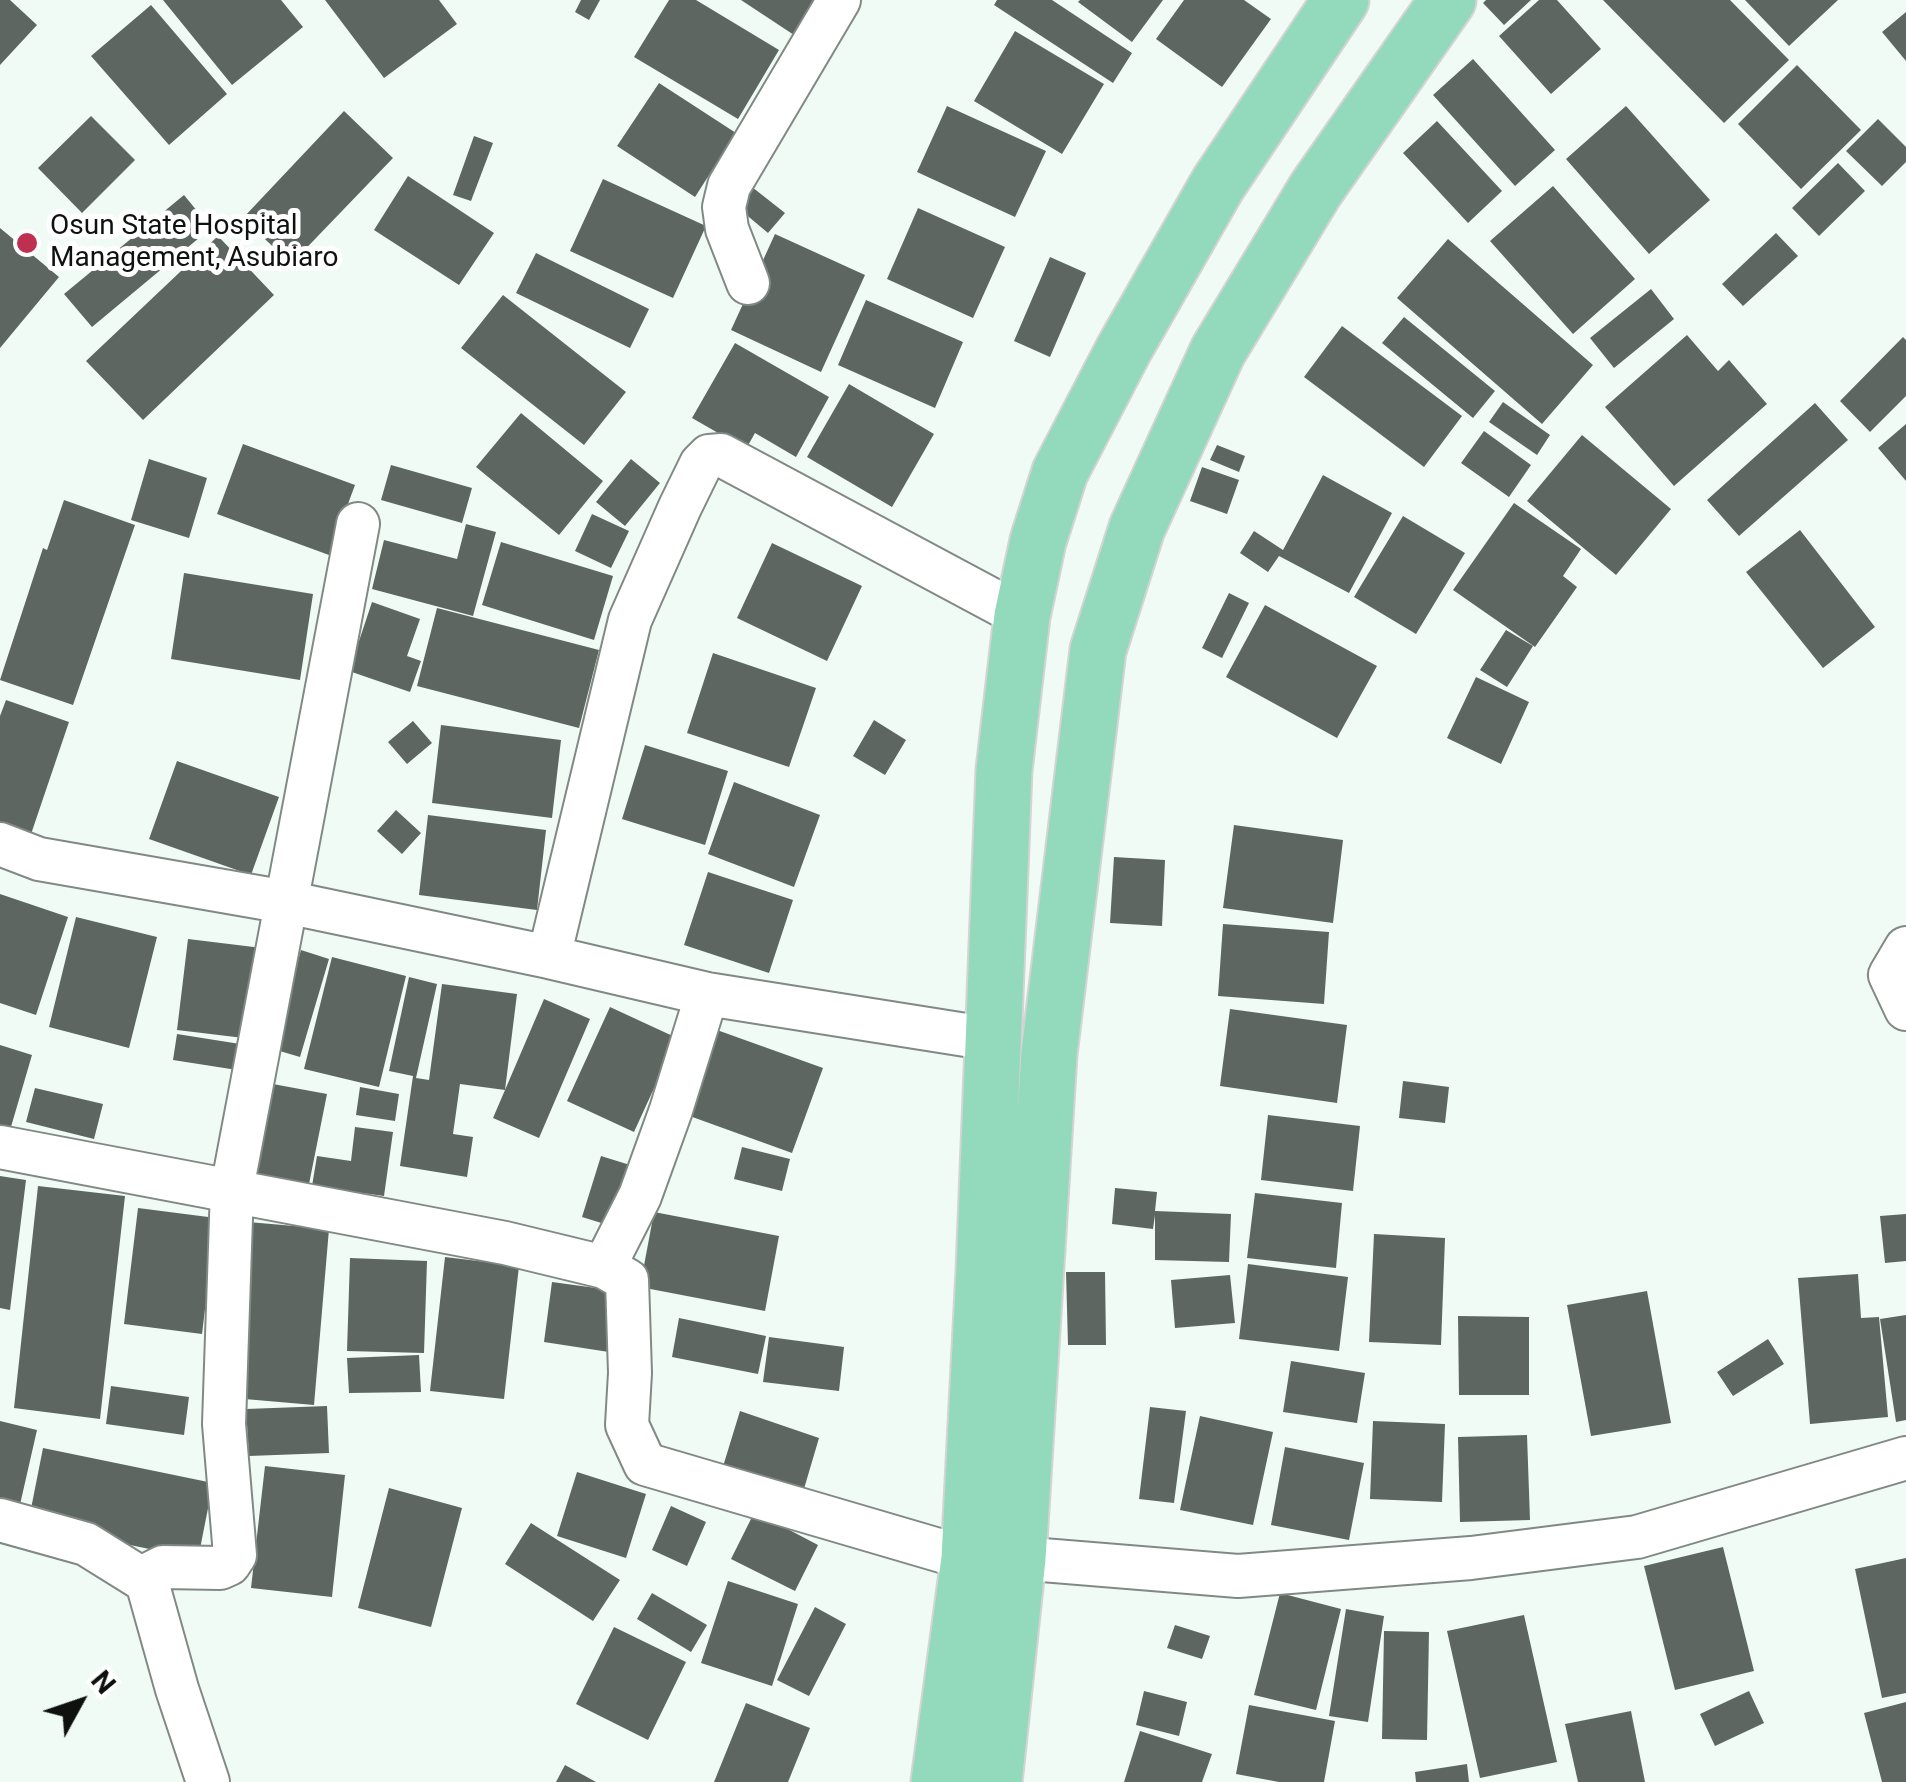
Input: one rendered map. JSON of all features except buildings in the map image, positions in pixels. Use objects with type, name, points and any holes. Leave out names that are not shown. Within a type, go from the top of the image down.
[{"type":"main road","points":[[994,1782],[993,1559],[984,1271],[1004,770],[1022,616],[1038,541],[1060,472],[1096,402],[1218,184],[1341,0]]},
{"type":"main road","points":[[940,1782],[993,1559],[1098,650],[1138,528],[1218,351],[1316,189],[1448,0]]},
{"type":"street","points":[[748,283],[727,229],[724,207],[729,186],[839,0]]},
{"type":"street","points":[[549,956],[630,620],[680,507],[709,456],[720,455],[1022,616]]},
{"type":"street","points":[[147,1582],[153,1572],[163,1567],[220,1568],[229,1564],[235,1554],[224,1424],[232,1189],[358,524]]},
{"type":"street","points":[[0,844],[40,859],[286,902],[549,956],[706,994],[991,1039]]},
{"type":"street","points":[[1906,948],[1890,975],[1906,1009]]},
{"type":"street","points":[[604,1267],[640,1196],[672,1110],[706,994]]},
{"type":"street","points":[[0,1146],[505,1243],[604,1267],[627,1280],[627,1425],[645,1464],[993,1559],[1238,1576],[1470,1558],[1637,1537],[1906,1458]]},
{"type":"street","points":[[0,1520],[86,1544],[147,1582],[208,1782]]},
{"type":"place","name":"Osun State Hospital Management, Asubiaro","points":[[27,243]]}]
